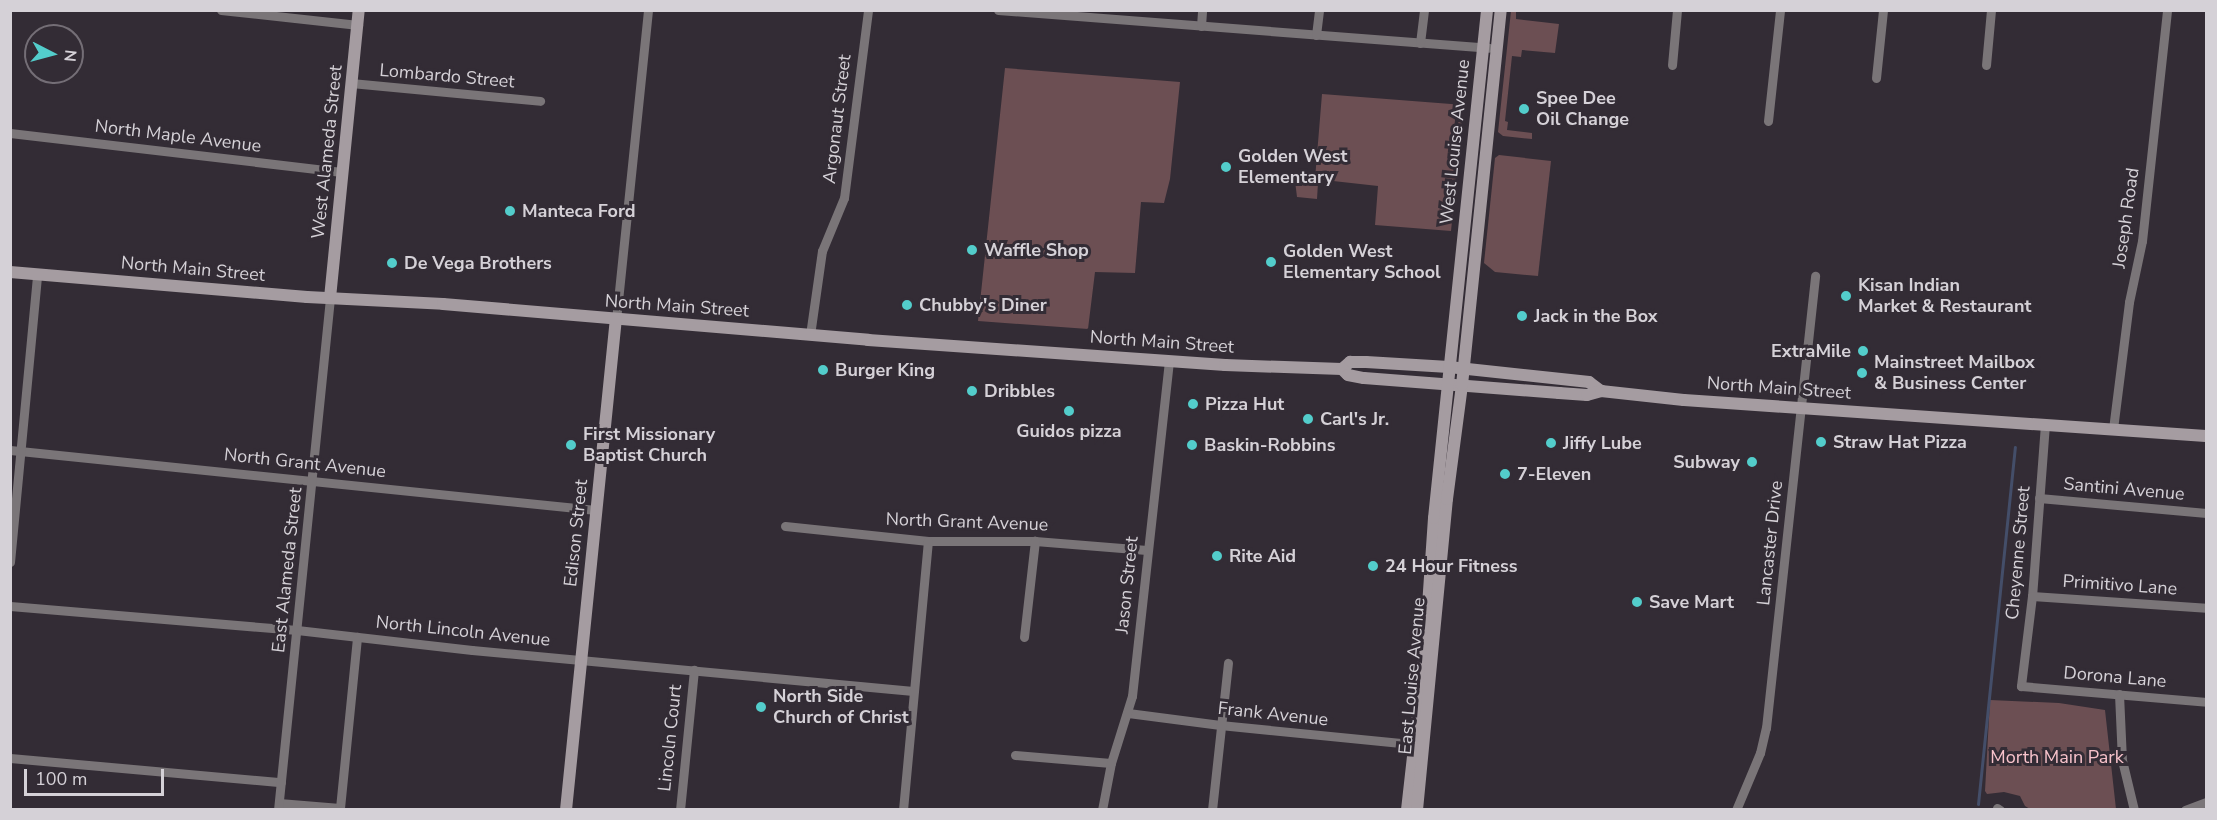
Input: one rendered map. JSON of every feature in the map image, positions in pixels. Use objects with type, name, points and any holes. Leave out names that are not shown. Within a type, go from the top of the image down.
[{"type":"main road","name":"West Alameda Street","points":[[330,298],[359,10]]},
{"type":"main road","name":"West Louise Avenue","points":[[1447,384],[1487,10]]},
{"type":"main road","name":"West Louise Avenue","points":[[1464,368],[1501,10]]},
{"type":"main road","name":"North Main Street","points":[[10,272],[810,335],[1169,360],[1342,369],[1350,363],[1358,362],[1464,368],[1589,382],[1601,391]]},
{"type":"main road","name":"Edison Street","points":[[566,810],[616,320]]},
{"type":"main road","name":"East Louise Avenue","points":[[1407,810],[1420,745],[1464,368]]},
{"type":"main road","name":"North Main Street","points":[[1342,369],[1348,375],[1587,395],[1601,391],[2206,436]]},
{"type":"main road","name":"East Louise Avenue","points":[[1417,810],[1447,384]]},
{"type":"street","points":[[221,10],[358,25]]},
{"type":"street","name":"Edison Street","points":[[616,320],[648,10]]},
{"type":"street","name":"Argonaut Street","points":[[810,335],[822,250],[844,198],[868,10]]},
{"type":"street","points":[[998,10],[1096,15],[1201,26],[1496,49]]},
{"type":"street","points":[[1201,26],[1202,10]]},
{"type":"street","points":[[1316,35],[1319,10]]},
{"type":"street","points":[[1420,43],[1424,10]]},
{"type":"street","points":[[1672,65],[1677,10]]},
{"type":"street","points":[[1768,121],[1780,10]]},
{"type":"street","points":[[1876,78],[1883,10]]},
{"type":"street","points":[[1986,65],[1991,10]]},
{"type":"street","name":"Joseph Road","points":[[2113,429],[2129,302],[2142,241],[2167,10]]},
{"type":"street","name":"Lombardo Street","points":[[351,83],[540,101]]},
{"type":"street","name":"North Maple Avenue","points":[[10,133],[342,172]]},
{"type":"street","points":[[10,562],[37,275]]},
{"type":"street","name":"Lancaster Drive","points":[[1736,810],[1760,753],[1766,728],[1815,276]]},
{"type":"street","name":"East Alameda Street","points":[[279,806],[330,298]]},
{"type":"street","name":"Jason Street","points":[[1102,810],[1111,763],[1132,696],[1169,360]]},
{"type":"street","name":"Cheyenne Street","points":[[2021,686],[2032,596],[2045,424]]},
{"type":"street","name":"North Grant Avenue","points":[[10,450],[596,510]]},
{"type":"street","name":"Santini Avenue","points":[[2039,498],[2206,513]]},
{"type":"street","name":"North Grant Avenue","points":[[785,526],[928,541],[1035,541],[1147,550]]},
{"type":"street","points":[[903,810],[928,541]]},
{"type":"street","points":[[1024,637],[1035,541]]},
{"type":"street","name":"Primitivo Lane","points":[[2032,596],[2206,608]]},
{"type":"street","name":"North Lincoln Avenue","points":[[10,606],[297,630],[913,691]]},
{"type":"street","points":[[279,806],[340,808],[357,637]]},
{"type":"street","points":[[1212,810],[1227,663]]},
{"type":"street","name":"Lincoln Court","points":[[680,810],[694,670]]},
{"type":"street","name":"Dorona Lane","points":[[2021,686],[2206,702]]},
{"type":"street","points":[[2119,694],[2122,760],[2134,810]]},
{"type":"street","name":"Frank Avenue","points":[[1128,713],[1220,725],[1420,745]]},
{"type":"street","points":[[1015,755],[1111,763]]},
{"type":"street","points":[[10,758],[281,782]]},
{"type":"street","points":[[2185,810],[2206,802]]},
{"type":"green space","points":[[1511,11],[1516,11],[1516,19],[1559,24],[1555,53],[1522,50],[1521,57],[1512,56],[1505,121],[1508,122],[1507,130],[1532,133],[1532,139],[1503,136],[1498,132]]},
{"type":"green space","points":[[1005,68],[1180,82],[1170,179],[1164,203],[1141,202],[1135,273],[1095,272],[1088,329],[978,321]]},
{"type":"green space","points":[[1322,94],[1464,105],[1451,231],[1375,225],[1378,186],[1315,179]]},
{"type":"green space","points":[[1499,155],[1551,161],[1538,276],[1495,272],[1484,263],[1495,158]]},
{"type":"green space","points":[[1295,181],[1318,183],[1317,199],[1297,197]]},
{"type":"green space","name":"Morth Main Park","points":[[1990,700],[2059,703],[2105,710],[2116,809],[2030,809],[2025,806],[2020,796],[2004,792],[1987,794],[1985,791]]},
{"type":"waterway","points":[[1978,804],[2015,447]]},
{"type":"place","name":"Spee Dee Oil Change","points":[[1524,109]]},
{"type":"place","name":"Golden West Elementary","points":[[1226,167]]},
{"type":"place","name":"Manteca Ford","points":[[510,211]]},
{"type":"place","name":"Waffle Shop","points":[[972,250]]},
{"type":"place","name":"Golden West Elementary School","points":[[1271,262]]},
{"type":"place","name":"De Vega Brothers","points":[[392,263]]},
{"type":"place","name":"Kisan Indian Market & Restaurant","points":[[1846,296]]},
{"type":"place","name":"Chubby's Diner","points":[[907,305]]},
{"type":"place","name":"Jack in the Box","points":[[1522,316]]},
{"type":"place","name":"ExtraMile","points":[[1863,351]]},
{"type":"place","name":"Burger King","points":[[823,370]]},
{"type":"place","name":"Mainstreet Mailbox & Business Center","points":[[1862,373]]},
{"type":"place","name":"Dribbles","points":[[972,391]]},
{"type":"place","name":"Pizza Hut","points":[[1193,404]]},
{"type":"place","name":"Guidos pizza","points":[[1069,411]]},
{"type":"place","name":"Carl's Jr.","points":[[1308,419]]},
{"type":"place","name":"Straw Hat Pizza","points":[[1821,442]]},
{"type":"place","name":"Jiffy Lube","points":[[1551,443]]},
{"type":"place","name":"First Missionary Baptist Church","points":[[571,445]]},
{"type":"place","name":"Baskin-Robbins","points":[[1192,445]]},
{"type":"place","name":"Subway","points":[[1752,462]]},
{"type":"place","name":"7-Eleven","points":[[1505,474]]},
{"type":"place","name":"Rite Aid","points":[[1217,556]]},
{"type":"place","name":"24 Hour Fitness","points":[[1373,566]]},
{"type":"place","name":"Save Mart","points":[[1637,602]]},
{"type":"place","name":"North Side Church of Christ","points":[[761,707]]}]
